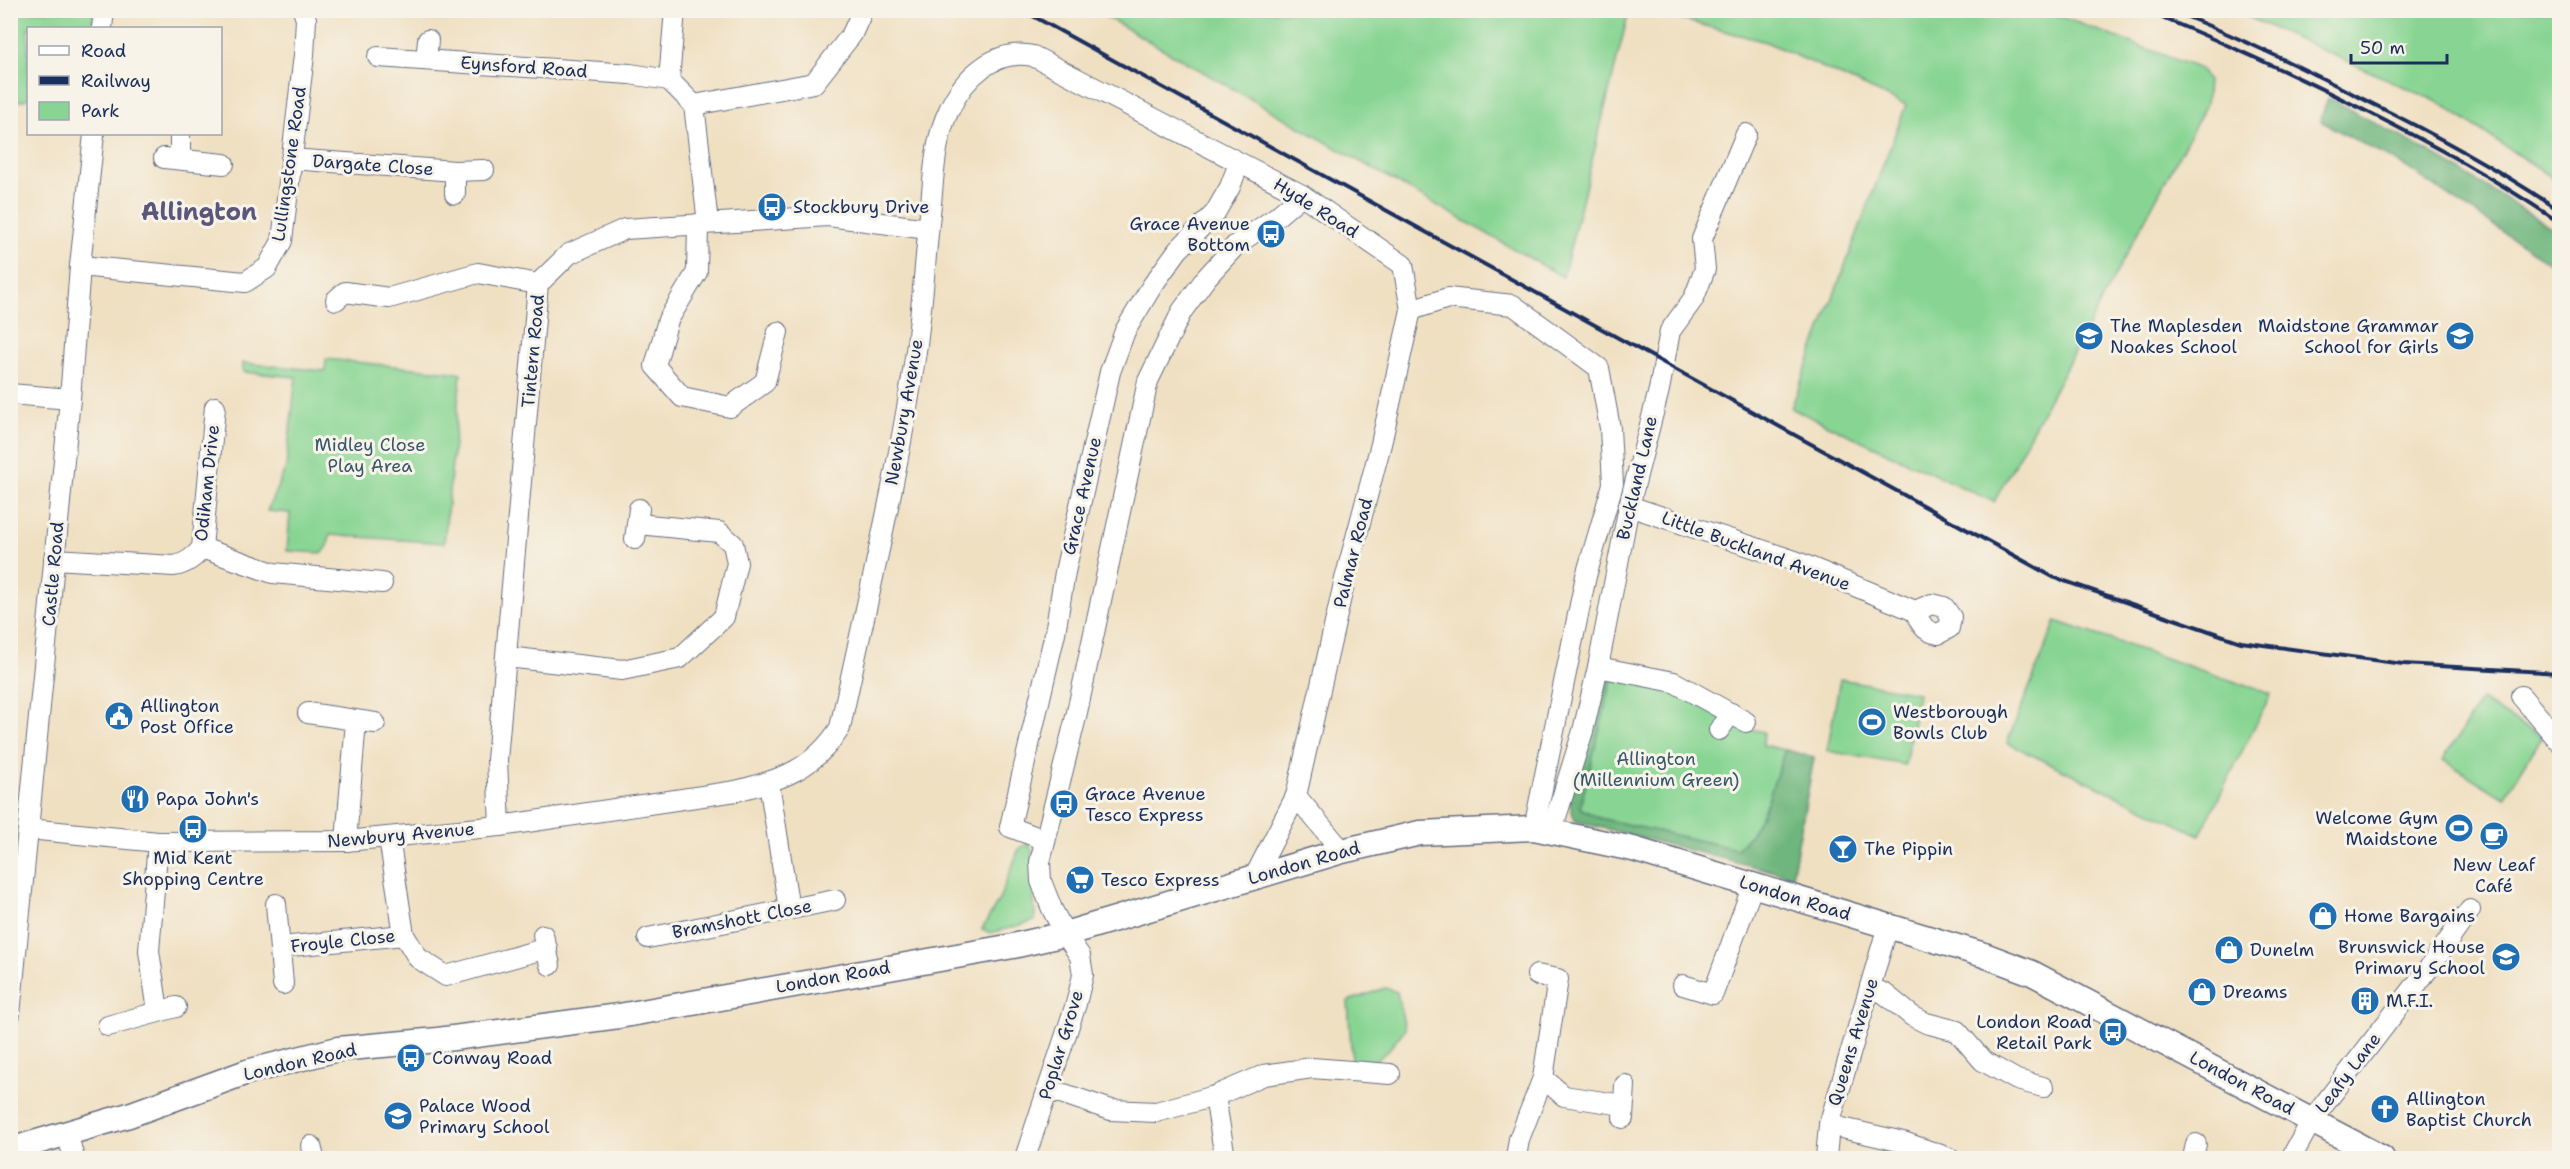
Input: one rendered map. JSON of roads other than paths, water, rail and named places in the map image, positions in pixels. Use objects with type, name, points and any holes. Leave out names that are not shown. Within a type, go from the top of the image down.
[{"type":"main road","name":"London Road","points":[[10,1150],[129,1115],[247,1072],[338,1049],[438,1040],[619,1016],[1013,946],[1065,934],[1342,851],[1420,833],[1542,831],[1633,849],[1984,955],[2032,974],[2382,1158]]},
{"type":"street","points":[[102,27],[104,10]]},
{"type":"street","name":"Lullingstone Road","points":[[80,266],[245,282],[267,268],[282,241],[291,159],[295,71],[306,19],[303,10]]},
{"type":"street","points":[[675,10],[669,80],[694,105],[703,224],[697,272],[668,320],[655,366],[682,397],[730,407],[765,382],[778,332]]},
{"type":"street","points":[[694,105],[813,83],[846,29],[861,14]]},
{"type":"street","points":[[426,60],[428,40]]},
{"type":"street","name":"Newbury Avenue","points":[[29,829],[158,842],[346,841],[389,838],[500,826],[736,791],[769,783],[811,763],[829,745],[840,728],[901,439],[917,343],[940,131],[958,93],[984,66],[1001,56],[1024,54],[1033,56]]},
{"type":"street","name":"Hyde Road","points":[[1033,56],[1302,195],[1403,265],[1411,310]]},
{"type":"street","name":"Eynsford Road","points":[[378,57],[630,74],[669,80]]},
{"type":"street","name":"Buckland Lane","points":[[1542,831],[1583,731],[1598,667],[1629,506],[1659,390],[1670,331],[1694,298],[1705,269],[1702,239],[1746,134]]},
{"type":"street","name":"Castle Road","points":[[10,1014],[14,950],[29,829],[94,135]]},
{"type":"street","points":[[180,135],[172,158],[224,164]]},
{"type":"street","name":"Dargate Close","points":[[291,159],[455,171],[484,170]]},
{"type":"street","name":"Grace Avenue","points":[[1046,840],[1010,827],[1055,633],[1065,572],[1110,372],[1125,331],[1152,286],[1178,250],[1215,213],[1230,187],[1239,163]]},
{"type":"street","name":"Dargate Close","points":[[455,171],[455,194]]},
{"type":"street","points":[[1065,934],[1041,881],[1040,862],[1076,717],[1148,381],[1182,311],[1206,278],[1236,245],[1275,218],[1302,195]]},
{"type":"street","name":"Tintern Road","points":[[500,826],[497,760],[538,284],[569,254],[625,229],[828,216],[928,229]]},
{"type":"street","points":[[336,300],[345,292],[389,298],[478,273],[538,284]]},
{"type":"street","name":"Buckland Lane","points":[[1411,310],[1448,298],[1513,305],[1599,368],[1610,428],[1613,484],[1586,576],[1542,831]]},
{"type":"street","name":"Palmar Road","points":[[1255,876],[1296,796],[1345,579],[1381,444],[1411,310]]},
{"type":"street","points":[[10,394],[70,399]]},
{"type":"street","name":"Odiham Drive","points":[[54,559],[174,566],[190,560],[202,548],[215,407]]},
{"type":"street","name":"Little Buckland Avenue","points":[[1629,506],[1795,561],[1916,611]]},
{"type":"street","points":[[507,657],[622,669],[633,667],[680,658],[724,617],[738,563],[733,544],[719,532],[638,524]]},
{"type":"street","points":[[202,548],[273,573],[382,583]]},
{"type":"street","points":[[1598,667],[1674,682],[1732,722]]},
{"type":"street","points":[[2521,696],[2559,742]]},
{"type":"street","points":[[308,714],[365,722],[346,841]]},
{"type":"street","points":[[769,783],[789,909]]},
{"type":"street","points":[[1296,796],[1342,851]]},
{"type":"street","name":"Froyle Close","points":[[389,838],[404,935],[418,958],[446,976],[546,949]]},
{"type":"street","points":[[108,1026],[167,1009],[149,951],[158,842]]},
{"type":"street","points":[[1683,985],[1713,994],[1753,885]]},
{"type":"street","name":"Bramshott Close","points":[[648,938],[835,900]]},
{"type":"street","name":"Froyle Close","points":[[276,904],[283,984]]},
{"type":"street","name":"Leafy Lane","points":[[2291,1158],[2312,1120],[2470,910]]},
{"type":"street","name":"Queens Avenue","points":[[1826,1158],[1829,1125],[1888,927]]},
{"type":"street","name":"Poplar Grove","points":[[1025,1158],[1076,1004],[1083,975],[1080,956],[1065,934]]},
{"type":"street","name":"Froyle Close","points":[[281,947],[404,935]]},
{"type":"street","points":[[1516,1158],[1519,1140],[1544,1078],[1558,979],[1537,975]]},
{"type":"street","points":[[1869,987],[1885,994],[1912,1016],[1957,1031],[1983,1061],[2017,1080],[2043,1087]]},
{"type":"street","points":[[1047,1091],[1064,1094],[1111,1110],[1156,1112],[1215,1096],[1264,1075],[1312,1068],[1390,1074]]},
{"type":"street","points":[[1544,1078],[1564,1096],[1623,1111],[1624,1084]]},
{"type":"street","points":[[1215,1096],[1225,1158]]},
{"type":"street","points":[[1829,1125],[1903,1142],[1949,1158]]},
{"type":"street","points":[[67,1133],[74,1158]]},
{"type":"railway","points":[[1022,10],[2053,577],[2241,642],[2403,664],[2560,673]]},
{"type":"railway","points":[[2142,10],[2254,57],[2387,122],[2488,177],[2560,223]]},
{"type":"railway","points":[[2170,10],[2269,52],[2415,125],[2489,166],[2560,211]]},
{"type":"place","name":"Stockbury Drive","points":[[772,207]]},
{"type":"place","name":"Grace Avenue Bottom","points":[[1271,234]]},
{"type":"place","name":"The Maplesden Noakes School","points":[[2089,336]]},
{"type":"place","name":"Maidstone Grammar School for Girls","points":[[2460,336]]},
{"type":"place","name":"Allington Post Office","points":[[119,716]]},
{"type":"place","name":"Westborough Bowls Club","points":[[1872,722]]},
{"type":"place","name":"Papa John's","points":[[135,799]]},
{"type":"place","name":"Grace Avenue Tesco Express","points":[[1064,804]]},
{"type":"place","name":"Welcome Gym Maidstone","points":[[2459,828]]},
{"type":"place","name":"Mid Kent Shopping Centre","points":[[193,829]]},
{"type":"place","name":"New Leaf Café","points":[[2494,836]]},
{"type":"place","name":"The Pippin","points":[[1843,849]]},
{"type":"place","name":"Tesco Express","points":[[1080,880]]},
{"type":"place","name":"Home Bargains","points":[[2323,916]]},
{"type":"place","name":"Dunelm","points":[[2229,950]]},
{"type":"place","name":"Brunswick House Primary School","points":[[2506,957]]},
{"type":"place","name":"Dreams","points":[[2202,992]]},
{"type":"place","name":"M.F.I.","points":[[2365,1001]]},
{"type":"place","name":"London Road Retail Park","points":[[2113,1032]]},
{"type":"place","name":"Conway Road","points":[[411,1058]]},
{"type":"place","name":"Allington Baptist Church","points":[[2385,1109]]},
{"type":"place","name":"Palace Wood Primary School","points":[[398,1116]]},
{"type":"district","name":"Allington","points":[[199,212]]},
{"type":"park label","name":"Midley Close Play Area","points":[[370,455]]},
{"type":"park label","name":"Allington (Millennium Green)","points":[[1656,769]]}]
